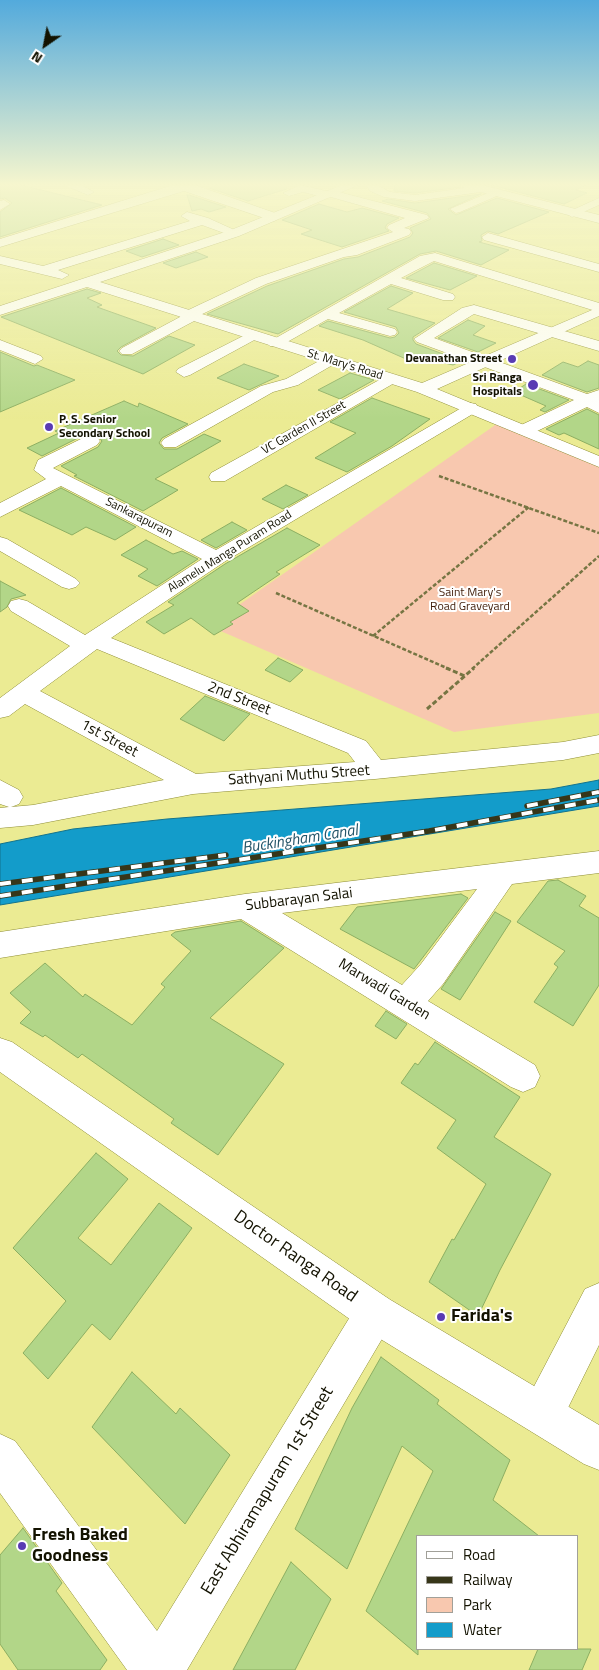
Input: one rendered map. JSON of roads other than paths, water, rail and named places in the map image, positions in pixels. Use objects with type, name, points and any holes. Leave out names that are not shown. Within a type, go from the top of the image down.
[{"type":"street","name":"St. Mary's Road","points":[[13,263],[86,282],[423,389],[599,462]]},
{"type":"street","points":[[45,270],[68,263]]},
{"type":"street","points":[[0,311],[144,263]]},
{"type":"street","points":[[127,351],[189,316],[261,281],[313,263]]},
{"type":"street","points":[[274,342],[420,263]]},
{"type":"street","points":[[456,263],[599,309]]},
{"type":"street","points":[[582,263],[599,268]]},
{"type":"street","points":[[390,279],[448,297]]},
{"type":"street","points":[[595,401],[422,340],[467,311],[474,309],[599,346]]},
{"type":"street","points":[[423,389],[599,309]]},
{"type":"street","points":[[326,314],[390,332]]},
{"type":"street","points":[[184,372],[253,335]]},
{"type":"street","points":[[0,345],[35,359]]},
{"type":"street","points":[[170,443],[267,389],[292,382],[330,360]]},
{"type":"street","name":"VC Garden II Street","points":[[218,477],[390,379]]},
{"type":"street","points":[[525,430],[595,401]]},
{"type":"street","name":"Alamelu Manga Puram Road","points":[[0,710],[91,642],[217,558],[470,408]]},
{"type":"street","name":"Sankarapuram","points":[[91,441],[44,464],[43,470],[217,558]]},
{"type":"street","points":[[0,511],[62,478]]},
{"type":"street","points":[[0,543],[69,584]]},
{"type":"street","name":"2nd Street","points":[[19,606],[74,639],[91,642],[357,747],[375,770]]},
{"type":"street","name":"1st Street","points":[[24,693],[193,784]]},
{"type":"street","name":"Sathyani Muthu Street","points":[[3,802],[33,815],[193,784],[375,770],[563,751],[599,744]]},
{"type":"street","name":"Subbarayan Salai","points":[[0,945],[245,906],[503,875],[593,867]]},
{"type":"street","points":[[406,1003],[432,974],[503,875]]},
{"type":"street","name":"Marwadi Garden","points":[[245,906],[523,1076]]},
{"type":"street","name":"Doctor Ranga Road","points":[[0,1052],[375,1313],[543,1413],[599,1450]]},
{"type":"street","points":[[543,1413],[599,1303]]},
{"type":"street","name":"East Abhiramapuram 1st Street","points":[[160,1670],[375,1313]]},
{"type":"street","points":[[0,1456],[156,1670]]},
{"type":"water","name":"Buckingham Canal","points":[[599,780],[599,806],[0,905],[0,844],[73,829],[167,819],[551,789]]},
{"type":"railway","points":[[527,806],[599,792]]},
{"type":"railway","points":[[0,896],[429,831],[599,800]]},
{"type":"railway","points":[[0,884],[226,855]]},
{"type":"place","name":"Devanathan Street","points":[[512,359]]},
{"type":"place","name":"Sri Ranga Hospitals","points":[[533,385]]},
{"type":"place","name":"P. S. Senior Secondary School","points":[[49,427]]},
{"type":"place","name":"Farida's","points":[[441,1317]]},
{"type":"place","name":"Fresh Baked Goodness","points":[[22,1546]]},
{"type":"park label","name":"Saint Mary's Road Graveyard","points":[[470,600]]}]
